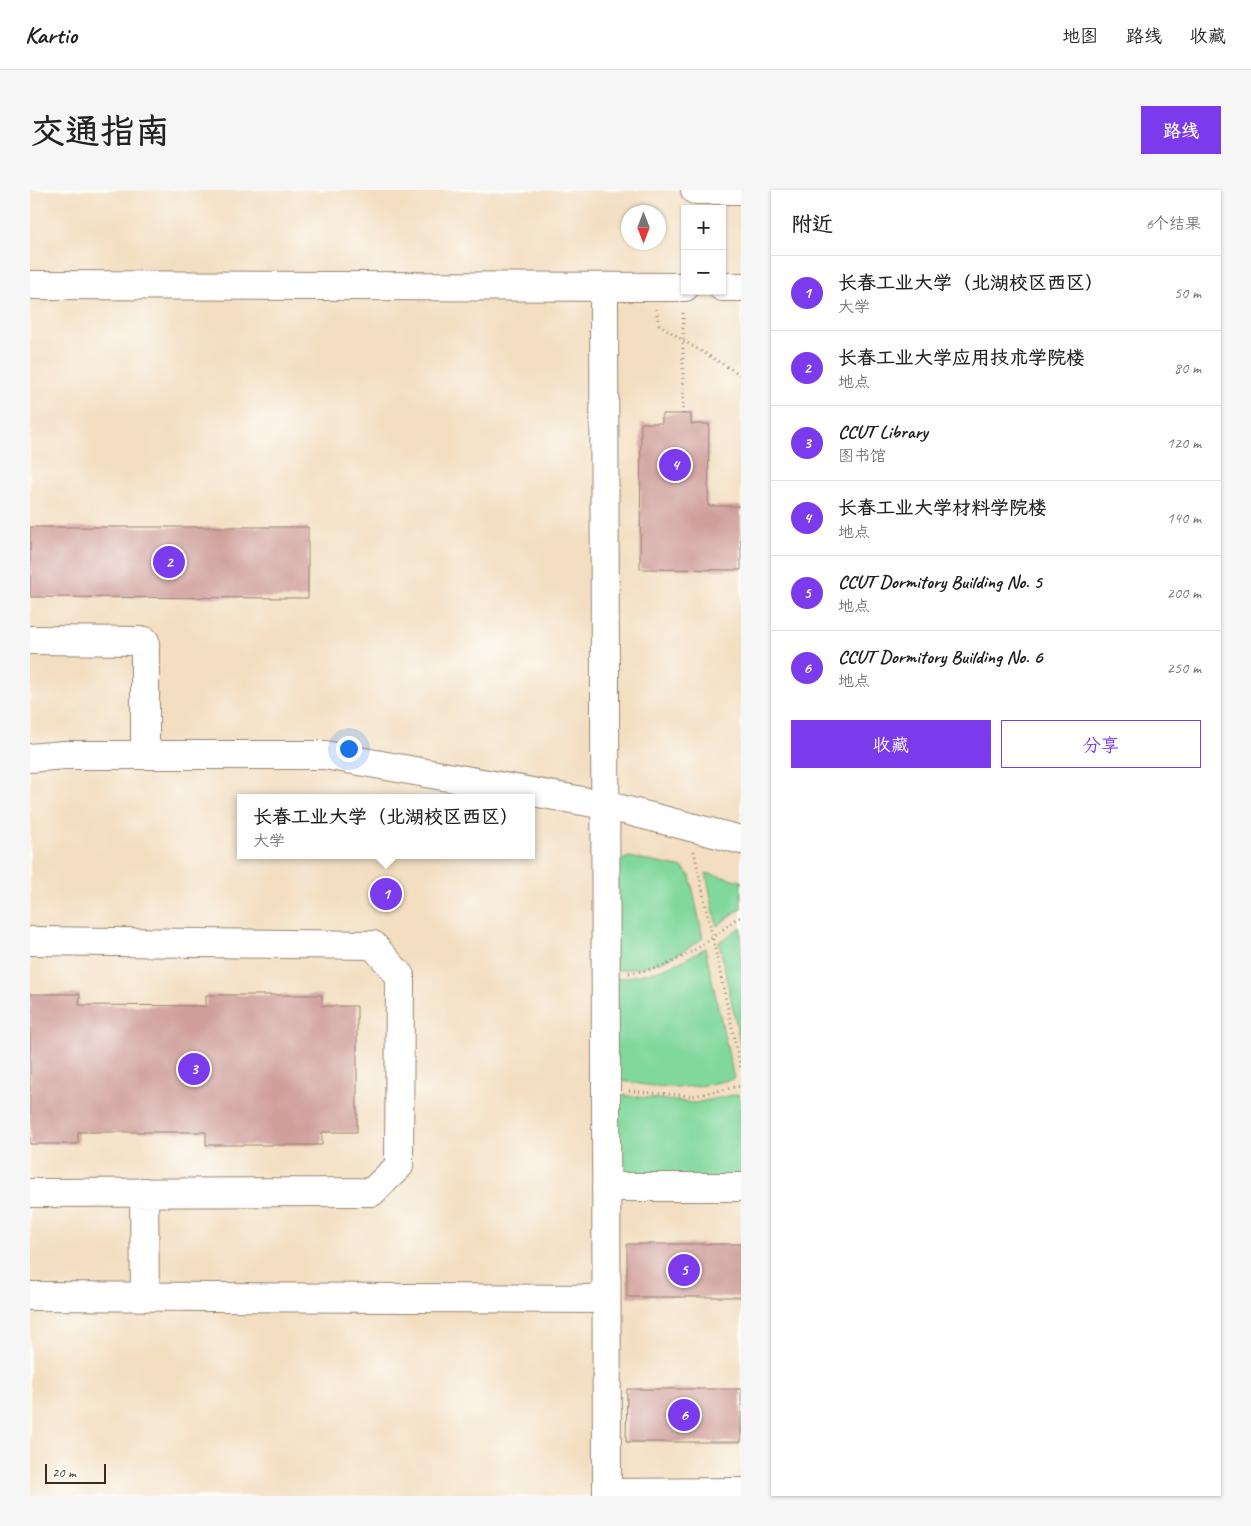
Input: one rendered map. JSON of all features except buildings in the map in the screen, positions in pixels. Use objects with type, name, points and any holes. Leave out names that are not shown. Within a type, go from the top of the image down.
[{"type":"street","points":[[695,190],[741,190]]},
{"type":"street","points":[[30,285],[681,287]]},
{"type":"street","points":[[604,287],[607,1494],[741,1492]]},
{"type":"street","points":[[726,287],[741,287]]},
{"type":"street","points":[[30,640],[145,641],[145,755]]},
{"type":"street","points":[[30,758],[64,755],[325,755],[605,805],[741,840]]},
{"type":"street","points":[[30,941],[373,945],[400,976],[399,1166],[372,1192],[30,1193]]},
{"type":"street","points":[[606,1187],[741,1187]]},
{"type":"street","points":[[144,1192],[145,1296]]},
{"type":"street","points":[[30,1296],[606,1299]]},
{"type":"path","points":[[651,287],[659,324],[741,374]]},
{"type":"path","points":[[683,414],[684,295]]},
{"type":"path","points":[[689,826],[741,1070]]},
{"type":"path","points":[[606,976],[665,966],[690,953],[741,917]]},
{"type":"path","points":[[606,1090],[692,1096],[741,1086]]},
{"type":"green space","points":[[629,857],[683,868],[690,876],[703,938],[680,953],[647,966],[608,971],[612,864]]},
{"type":"green space","points":[[706,873],[741,881],[741,910],[717,926]]},
{"type":"green space","points":[[741,927],[741,1047],[719,942]]},
{"type":"green space","points":[[705,948],[734,1079],[685,1087],[663,1087],[608,1077],[608,980],[658,970]]},
{"type":"green space","points":[[609,1094],[695,1103],[738,1094],[741,1108],[741,1182],[609,1181]]},
{"type":"place","name":"长春工业大学材料学院楼","points":[[675,465]]},
{"type":"place","name":"长春工业大学应用技术学院楼","points":[[169,562]]},
{"type":"place","name":"长春工业大学（北湖校区西区）","points":[[386,894]]},
{"type":"place","name":"CCUT Library","points":[[194,1069]]},
{"type":"place","name":"CCUT Dormitory Building No. 5","points":[[684,1270]]},
{"type":"place","name":"CCUT Dormitory Building No. 6","points":[[684,1415]]}]
